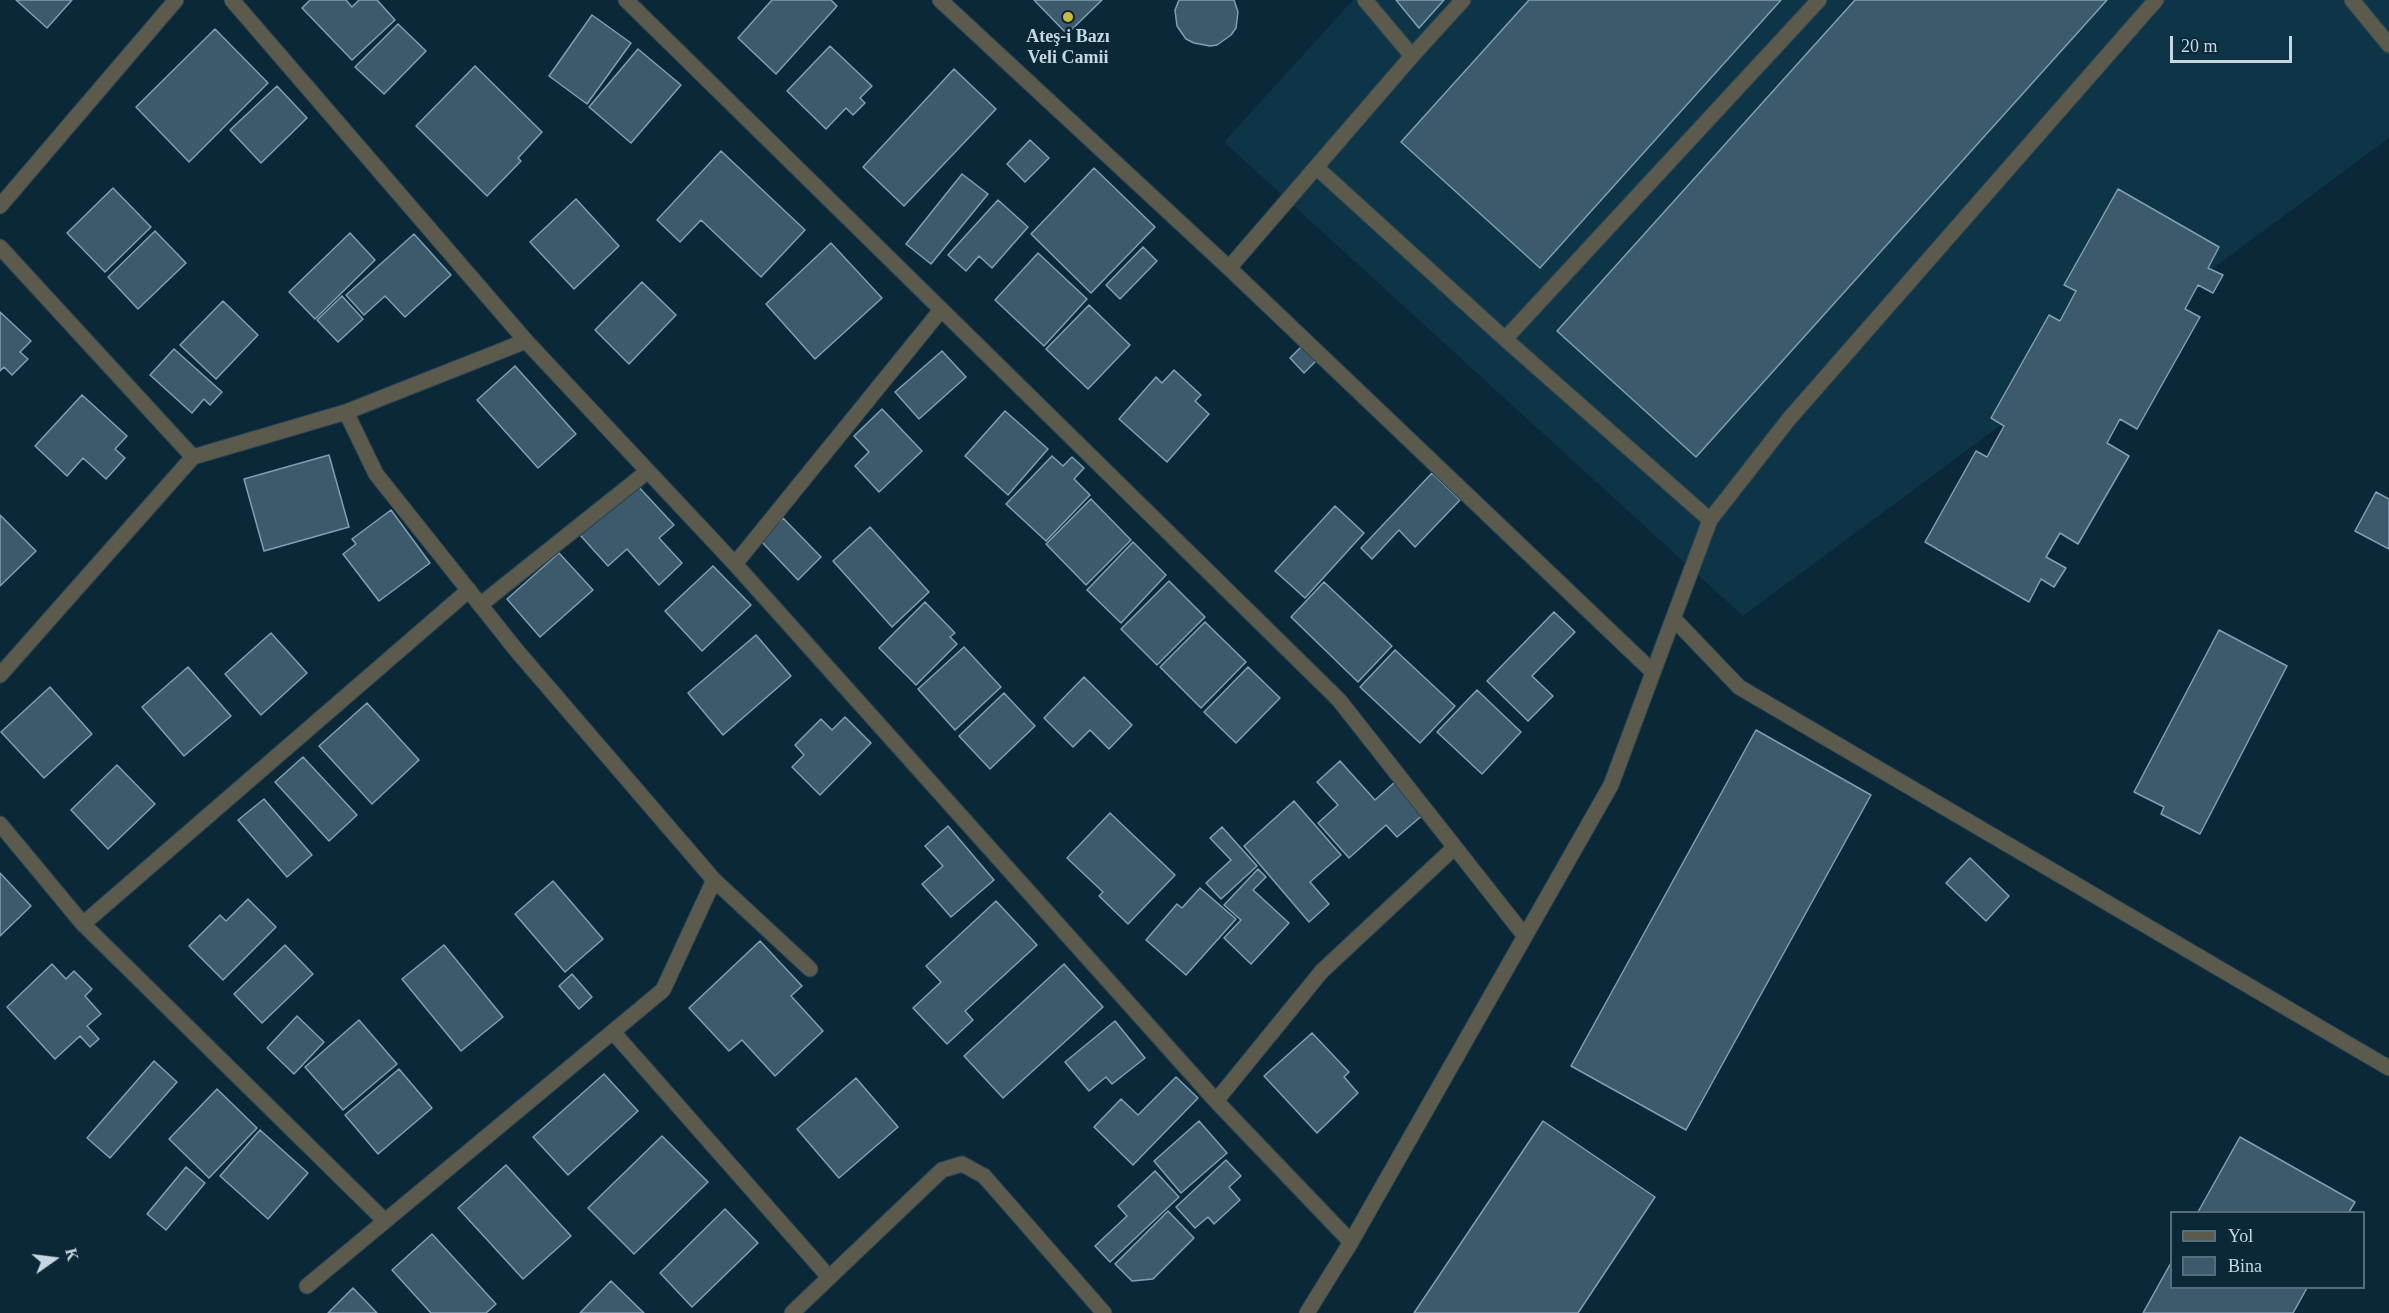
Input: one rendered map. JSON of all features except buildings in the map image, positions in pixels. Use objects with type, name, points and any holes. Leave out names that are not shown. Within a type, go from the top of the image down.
[{"type":"street","points":[[0,206],[176,0]]},
{"type":"street","points":[[231,0],[526,341],[735,564],[1216,1101],[1351,1242]]},
{"type":"street","points":[[626,0],[1339,700],[1524,935]]},
{"type":"street","points":[[940,0],[1229,268],[1653,672]]},
{"type":"street","points":[[1365,0],[1412,56]]},
{"type":"street","points":[[1229,268],[1463,0]]},
{"type":"street","points":[[1505,339],[1818,0]]},
{"type":"street","points":[[1306,1313],[1351,1242],[1611,785],[1710,520],[1789,419],[2156,0]]},
{"type":"street","points":[[2352,0],[2389,45]]},
{"type":"street","points":[[1316,167],[1505,339],[1710,520]]},
{"type":"street","points":[[0,248],[193,457]]},
{"type":"street","points":[[735,564],[941,310]]},
{"type":"street","points":[[0,675],[193,457],[346,412],[526,341]]},
{"type":"street","points":[[346,412],[376,474],[525,660],[714,880],[810,969]]},
{"type":"street","points":[[480,605],[648,471]]},
{"type":"street","points":[[83,924],[469,590]]},
{"type":"street","points":[[1674,619],[1739,687],[2389,1068]]},
{"type":"street","points":[[0,824],[83,924],[385,1221]]},
{"type":"street","points":[[1216,1101],[1322,971],[1455,847]]},
{"type":"street","points":[[308,1286],[663,990],[714,880]]},
{"type":"street","points":[[613,1032],[828,1276]]},
{"type":"street","points":[[792,1313],[828,1276],[942,1170],[962,1164],[984,1176],[1104,1313]]},
{"type":"shaded area","points":[[1353,0],[2389,0],[2389,138],[1743,616],[1224,142]]},
{"type":"place","name":"Ateş-i Bazı Veli Camii","points":[[1068,17]]}]
